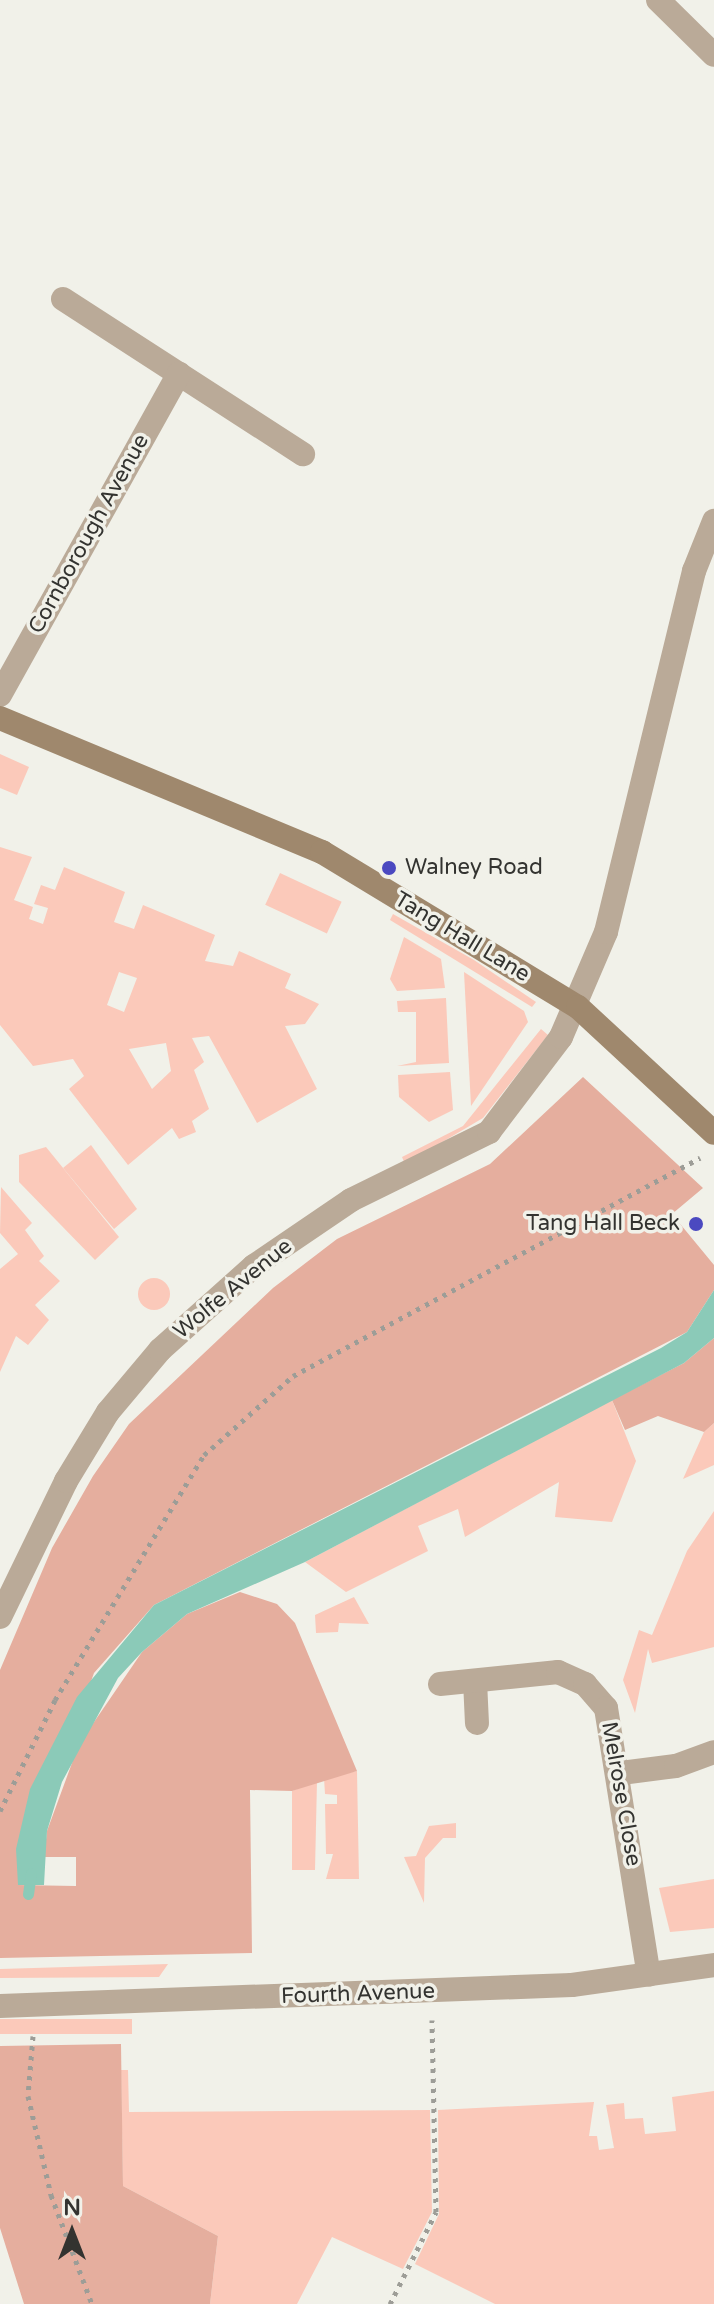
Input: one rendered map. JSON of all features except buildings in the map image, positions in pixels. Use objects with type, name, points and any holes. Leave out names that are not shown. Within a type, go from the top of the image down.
[{"type":"street","points":[[658,0],[714,55]]},
{"type":"street","points":[[63,299],[303,454]]},
{"type":"street","name":"Cornborough Avenue","points":[[0,695],[179,374]]},
{"type":"street","points":[[578,1007],[606,932],[694,571],[714,521]]},
{"type":"street","name":"Tang Hall Lane","points":[[0,718],[322,852],[578,1007],[714,1133]]},
{"type":"street","name":"Wolfe Avenue","points":[[0,1617],[66,1481],[108,1412],[160,1350],[254,1266],[351,1200],[489,1132],[578,1007]]},
{"type":"street","name":"Melrose Close","points":[[440,1684],[558,1672],[585,1684],[606,1708],[621,1773],[649,1975]]},
{"type":"street","points":[[475,1681],[477,1723]]},
{"type":"street","points":[[621,1773],[676,1766],[714,1752]]},
{"type":"street","name":"Fourth Avenue","points":[[0,2006],[431,1992],[649,1975],[714,1965]]},
{"type":"path","points":[[0,1811],[55,1700],[204,1455],[293,1376],[621,1206],[714,1148]]},
{"type":"path","points":[[390,2304],[436,2212],[431,1992]]},
{"type":"path","points":[[31,2005],[28,2096],[51,2195],[92,2304]]},
{"type":"shaded area","points":[[0,754],[29,767],[17,795],[0,788]]},
{"type":"shaded area","points":[[0,847],[32,857],[14,900],[33,907],[29,919],[43,924],[48,908],[34,904],[41,885],[55,890],[64,867],[125,892],[114,922],[134,929],[143,905],[215,935],[205,961],[233,966],[239,951],[291,974],[285,988],[319,1004],[305,1024],[285,1026],[317,1089],[257,1123],[209,1036],[192,1038],[204,1062],[194,1070],[209,1109],[192,1121],[196,1132],[179,1139],[172,1128],[128,1165],[69,1089],[84,1076],[73,1059],[33,1066],[0,1025]],"holes":[[[119,972],[137,978],[124,1012],[107,1005]],[[166,1043],[171,1071],[152,1089],[129,1049]]]},
{"type":"shaded area","points":[[280,873],[342,902],[327,933],[265,905]]},
{"type":"shaded area","points":[[393,914],[474,960],[536,1002],[532,1007],[390,920]]},
{"type":"shaded area","points":[[404,937],[441,959],[445,988],[397,991],[390,979]]},
{"type":"shaded area","points":[[464,972],[524,1011],[528,1022],[471,1106]]},
{"type":"shaded area","points":[[446,998],[449,1063],[397,1066],[416,1062],[416,1012],[398,1012],[397,1001]]},
{"type":"shaded area","points":[[541,1029],[548,1035],[483,1118],[405,1164],[402,1157],[463,1126]]},
{"type":"shaded area","points":[[450,1072],[453,1110],[429,1122],[399,1097],[398,1075]]},
{"type":"shaded area","points":[[583,1077],[703,1188],[672,1214],[714,1265],[714,1290],[687,1332],[154,1605],[94,1673],[18,1885],[76,1886],[76,1857],[44,1857],[47,1831],[79,1744],[142,1652],[187,1614],[240,1592],[277,1604],[295,1623],[357,1771],[292,1791],[250,1790],[252,1953],[0,1958],[0,1670],[52,1548],[93,1476],[129,1424],[273,1288],[337,1239],[490,1164]]},
{"type":"shaded area","points":[[91,1145],[137,1209],[114,1229],[63,1168]]},
{"type":"shaded area","points":[[46,1147],[119,1237],[95,1260],[19,1182],[19,1155]]},
{"type":"shaded area","points":[[1,1187],[32,1223],[25,1230],[44,1256],[39,1261],[60,1281],[35,1305],[49,1320],[28,1345],[16,1336],[0,1372],[0,1269],[18,1254],[0,1233]]},
{"type":"shaded area","points":[[154,1278],[166,1282],[170,1294],[166,1306],[154,1310],[142,1306],[138,1294],[142,1282]]},
{"type":"shaded area","points":[[714,1290],[714,1338],[684,1363],[305,1562],[187,1614],[142,1652],[118,1678],[62,1782],[47,1831],[44,1885],[18,1885],[16,1849],[30,1789],[77,1697],[154,1605],[661,1348],[687,1332]]},
{"type":"shaded area","points":[[714,1338],[714,1423],[704,1432],[658,1416],[625,1430],[612,1400],[684,1363]]},
{"type":"shaded area","points":[[612,1400],[636,1461],[612,1522],[555,1517],[559,1482],[465,1537],[458,1509],[418,1526],[428,1551],[346,1592],[305,1562]]},
{"type":"shaded area","points":[[714,1423],[714,1465],[683,1479],[704,1432]]},
{"type":"shaded area","points":[[714,1511],[714,1647],[652,1663],[648,1649],[635,1713],[623,1680],[639,1630],[652,1635],[687,1551]]},
{"type":"shaded area","points":[[354,1597],[369,1624],[339,1623],[338,1632],[316,1633],[315,1615]]},
{"type":"shaded area","points":[[357,1771],[359,1879],[326,1879],[333,1854],[326,1854],[325,1804],[337,1804],[337,1795],[325,1794],[324,1778]]},
{"type":"shaded area","points":[[317,1781],[315,1870],[292,1870],[292,1791]]},
{"type":"shaded area","points":[[456,1823],[456,1838],[443,1838],[425,1858],[424,1903],[404,1857],[416,1856],[429,1826]]},
{"type":"shaded area","points":[[714,1879],[714,1928],[670,1932],[659,1888]]},
{"type":"shaded area","points":[[168,1964],[159,1977],[0,1978],[0,1969]]},
{"type":"shaded area","points":[[0,2019],[132,2019],[132,2034],[0,2034]]},
{"type":"shaded area","points":[[121,2044],[123,2186],[218,2236],[210,2304],[24,2304],[0,2228],[0,2046]]},
{"type":"shaded area","points":[[121,2070],[128,2070],[129,2112],[430,2110],[432,2212],[403,2269],[332,2237],[297,2304],[210,2304],[218,2236],[123,2186]]},
{"type":"shaded area","points":[[714,2091],[714,2304],[495,2304],[415,2264],[439,2214],[438,2110],[594,2102],[589,2136],[597,2136],[599,2150],[614,2148],[606,2105],[624,2103],[625,2119],[643,2118],[645,2134],[676,2131],[672,2097]]},
{"type":"waterway","name":"Tang Hall Beck","points":[[28,1894],[31,1873]]},
{"type":"place","name":"Walney Road","points":[[389,868]]},
{"type":"place","name":"Tang Hall Beck","points":[[696,1224]]}]
